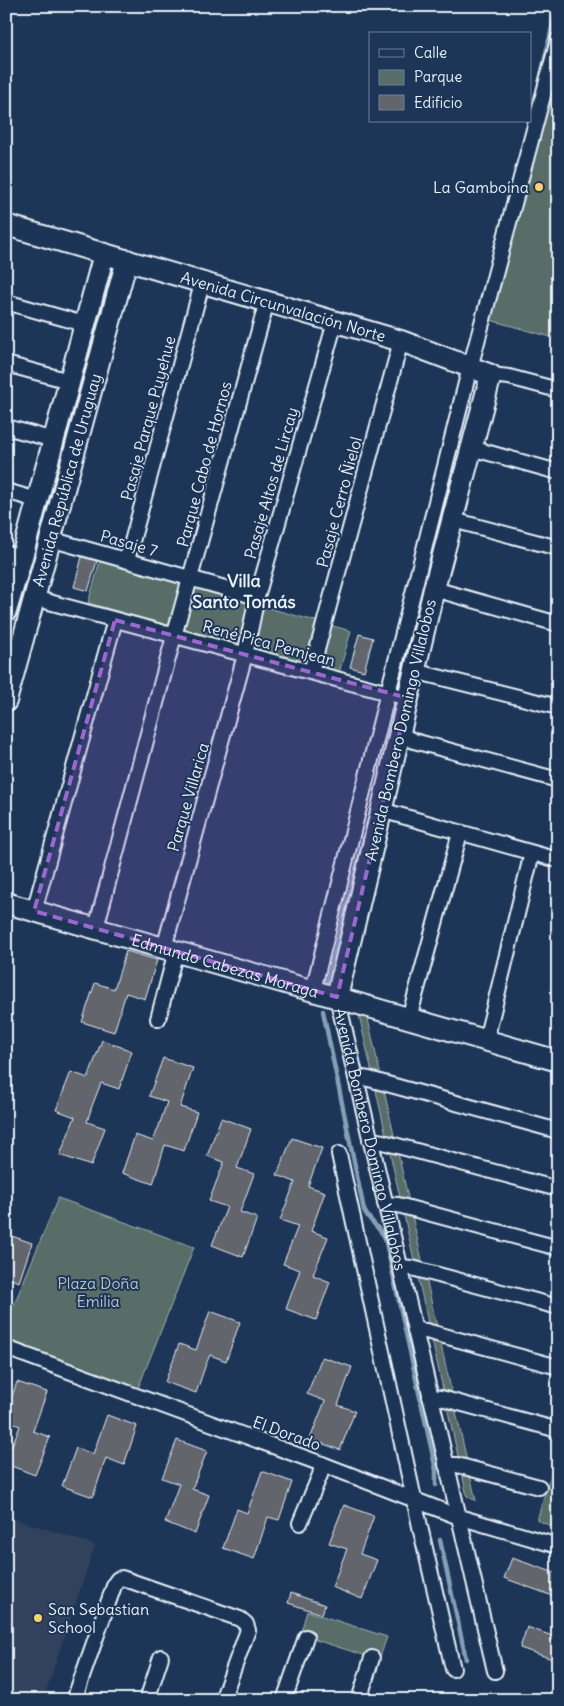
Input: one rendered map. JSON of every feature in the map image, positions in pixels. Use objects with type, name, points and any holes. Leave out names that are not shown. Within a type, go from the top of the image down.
[{"type":"street","name":"Avenida Bombero Domingo Villalobos","points":[[313,990],[470,367],[558,40]]},
{"type":"street","name":"Avenida Circunvalación Norte","points":[[6,225],[401,341],[491,375],[509,377],[558,390]]},
{"type":"street","name":"Avenida República de Uruguay","points":[[6,611],[14,555],[37,500],[104,254]]},
{"type":"street","name":"Avenida República de Uruguay","points":[[6,701],[127,260]]},
{"type":"street","name":"Pasaje Parque Puyehue","points":[[127,560],[202,284]]},
{"type":"street","name":"Parque Cabo de Hornos","points":[[96,928],[174,636],[267,301]]},
{"type":"street","points":[[6,302],[84,324]]},
{"type":"street","name":"Pasaje Altos de Lircay","points":[[245,655],[257,597],[335,322]]},
{"type":"street","name":"Pasaje Cerro Ñielol","points":[[311,672],[401,341]]},
{"type":"street","points":[[6,364],[69,381]]},
{"type":"street","name":"Avenida Bombero Domingo Villalobos","points":[[491,375],[434,589],[337,997],[494,1671]]},
{"type":"street","points":[[6,427],[54,440]]},
{"type":"street","points":[[471,448],[558,472]]},
{"type":"street","points":[[6,492],[37,500]]},
{"type":"street","points":[[453,520],[558,548]]},
{"type":"street","name":"Pasaje 7","points":[[50,539],[257,597]]},
{"type":"street","points":[[434,589],[558,624]]},
{"type":"street","name":"René Pica Pemjean","points":[[34,598],[408,698]]},
{"type":"street","points":[[34,911],[114,620]]},
{"type":"street","name":"Parque Villarica","points":[[158,1019],[170,950],[245,655]]},
{"type":"street","points":[[414,671],[558,706]]},
{"type":"street","points":[[399,734],[414,741],[558,780]]},
{"type":"street","points":[[381,810],[558,860]]},
{"type":"street","points":[[409,1018],[460,833]]},
{"type":"street","points":[[486,1040],[532,853]]},
{"type":"street","name":"Edmundo Cabezas Moraga","points":[[6,903],[558,1060]]},
{"type":"street","points":[[356,1077],[369,1078],[558,1131]]},
{"type":"street","points":[[370,1140],[558,1189]]},
{"type":"street","name":"Avenida Bombero Domingo Villalobos","points":[[339,1154],[414,1500],[453,1669]]},
{"type":"street","points":[[385,1204],[558,1248]]},
{"type":"street","points":[[400,1267],[412,1268],[558,1307]]},
{"type":"street","points":[[415,1330],[426,1331],[558,1367]]},
{"type":"street","name":"El Dorado","points":[[6,1348],[322,1464],[459,1517],[558,1546]]},
{"type":"street","points":[[430,1397],[441,1398],[558,1430]]},
{"type":"street","points":[[300,1523],[320,1475],[322,1464]]},
{"type":"street","points":[[446,1465],[457,1465],[538,1488]]},
{"type":"street","points":[[74,1700],[115,1583],[118,1579],[122,1578],[240,1618],[246,1624],[248,1630],[222,1700]]},
{"type":"street","points":[[284,1700],[306,1637]]},
{"type":"street","points":[[147,1700],[160,1657]]},
{"type":"street","points":[[359,1700],[372,1658]]},
{"type":"highlighted area","points":[[115,620],[408,698],[337,997],[34,911]]},
{"type":"shaded area","name":"San Sebastian School","points":[[6,1516],[95,1545],[43,1700],[6,1698]]},
{"type":"green space","name":"La Gamboína","points":[[558,55],[558,339],[483,318]]},
{"type":"green space","points":[[100,561],[351,631],[339,673],[88,603]]},
{"type":"green space","points":[[359,1015],[368,1019],[476,1501],[467,1496]]},
{"type":"green space","name":"Plaza Doña Emilia","points":[[58,1198],[194,1247],[137,1391],[6,1344],[6,1324]]},
{"type":"green space","points":[[558,1451],[558,1529],[537,1520]]},
{"type":"green space","points":[[307,1611],[387,1637],[379,1660],[300,1635]]},
{"type":"building","points":[[82,557],[97,561],[88,591],[74,587]]},
{"type":"building","points":[[359,634],[373,638],[364,671],[350,667]]},
{"type":"building","points":[[126,951],[157,960],[145,999],[126,993],[114,1032],[82,1022],[95,983],[114,989]]},
{"type":"building","points":[[102,1040],[132,1051],[119,1089],[101,1083],[92,1106],[87,1122],[105,1128],[91,1166],[60,1155],[75,1117],[56,1110],[71,1072],[88,1078]]},
{"type":"building","points":[[163,1058],[193,1068],[180,1107],[197,1112],[184,1151],[165,1145],[153,1184],[122,1173],[135,1135],[153,1141],[159,1126],[167,1102],[149,1096]]},
{"type":"building","points":[[221,1118],[251,1129],[237,1168],[254,1174],[240,1212],[257,1218],[243,1257],[212,1245],[227,1207],[209,1201],[224,1162],[207,1156]]},
{"type":"building","points":[[292,1138],[322,1148],[308,1186],[325,1192],[311,1231],[328,1237],[313,1275],[330,1282],[316,1320],[286,1309],[300,1270],[283,1264],[298,1226],[280,1220],[295,1182],[277,1175]]},
{"type":"building","points":[[6,1234],[32,1243],[19,1282],[6,1277]]},
{"type":"building","points":[[210,1311],[240,1322],[226,1361],[210,1355],[196,1393],[165,1382],[179,1344],[196,1350]]},
{"type":"building","points":[[322,1357],[352,1367],[338,1405],[355,1411],[340,1450],[310,1439],[325,1401],[307,1394]]},
{"type":"building","points":[[17,1382],[47,1392],[33,1431],[50,1437],[35,1475],[6,1464],[20,1426],[6,1421],[6,1404],[9,1405]]},
{"type":"building","points":[[107,1415],[137,1426],[124,1465],[106,1458],[93,1497],[62,1486],[76,1448],[93,1454]]},
{"type":"building","points":[[177,1440],[207,1451],[192,1489],[209,1495],[195,1534],[165,1522],[179,1484],[162,1478]]},
{"type":"building","points":[[262,1471],[292,1482],[279,1520],[268,1517],[254,1559],[223,1548],[237,1509],[247,1513]]},
{"type":"building","points":[[344,1505],[374,1516],[360,1554],[377,1560],[362,1599],[332,1587],[347,1549],[329,1543]]},
{"type":"building","points":[[512,1558],[558,1574],[558,1598],[504,1578]]},
{"type":"building","points":[[291,1593],[325,1605],[322,1614],[288,1603]]},
{"type":"building","points":[[527,1627],[558,1638],[558,1661],[520,1648]]},
{"type":"waterway","points":[[536,97],[557,6]]},
{"type":"waterway","points":[[325,989],[368,822]]},
{"type":"waterway","points":[[323,1011],[364,1210],[385,1238],[436,1470],[436,1485]]},
{"type":"waterway","points":[[440,1540],[466,1659]]},
{"type":"place","name":"La Gamboína","points":[[539,187]]},
{"type":"place","name":"San Sebastian School","points":[[38,1618]]},
{"type":"district","name":"Villa Santo Tomás","points":[[244,591]]}]
